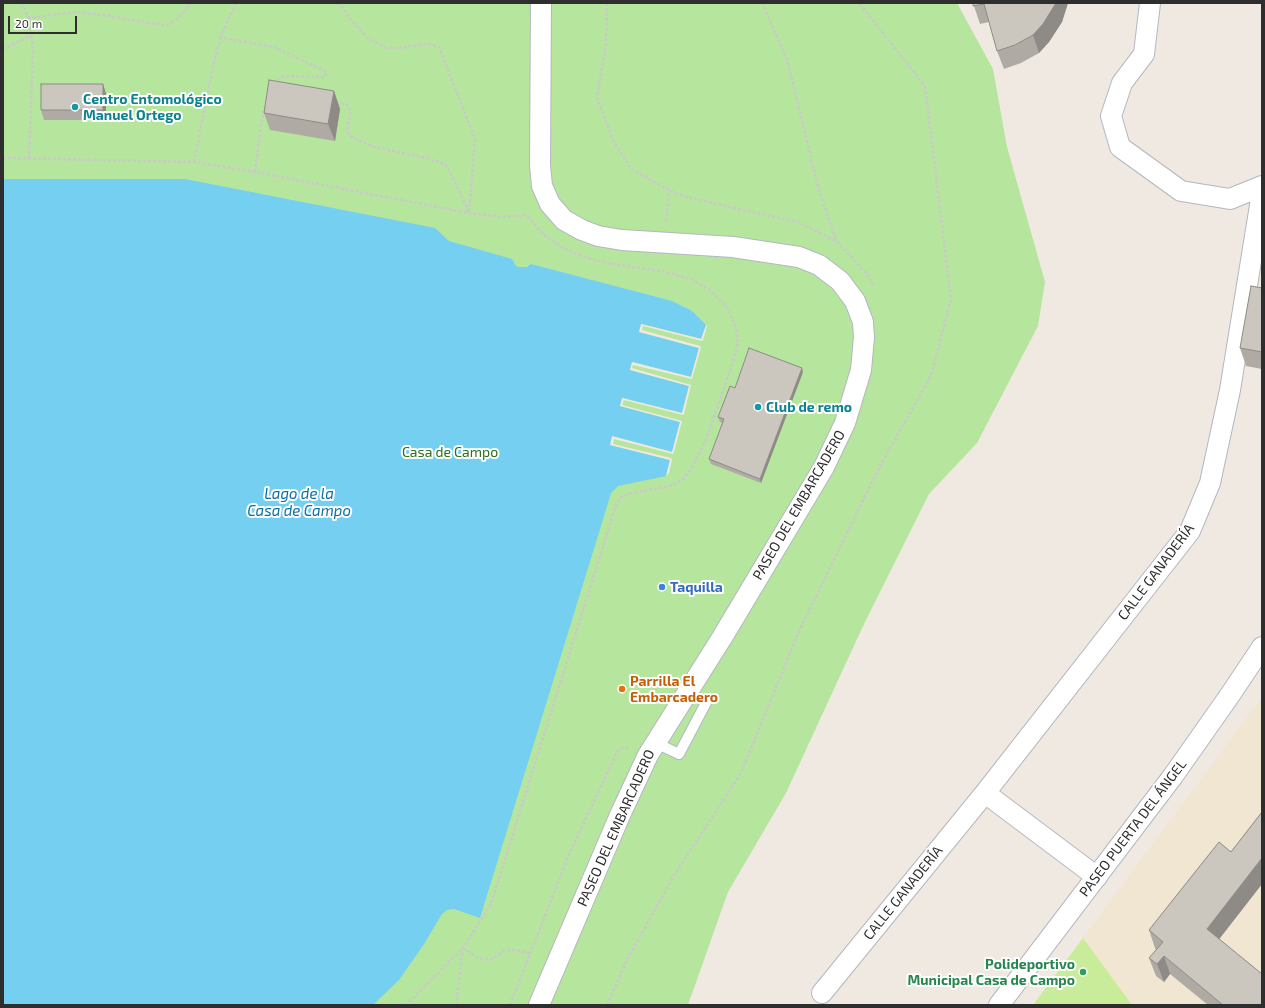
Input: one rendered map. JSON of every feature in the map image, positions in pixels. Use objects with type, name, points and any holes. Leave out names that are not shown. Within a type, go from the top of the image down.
[{"type":"street","name":"PASEO DEL EMBARCADERO","points":[[539,1005],[639,772],[723,636],[827,461],[845,423],[861,370],[864,337],[863,322],[855,301],[840,280],[819,265],[799,257],[733,247],[622,240],[598,236],[582,230],[564,220],[550,204],[542,186],[540,165],[541,3]]},
{"type":"street","points":[[1150,3],[1144,54],[1122,83],[1111,116],[1120,147],[1181,191],[1230,199],[1262,186]]},
{"type":"street","name":"CALLE GANADERÍA","points":[[822,993],[985,793],[1190,531],[1210,483],[1214,468],[1230,390],[1262,193]]},
{"type":"street","name":"PASEO PUERTA DEL ÁNGEL","points":[[999,1005],[1173,776],[1262,647]]},
{"type":"street","points":[[985,793],[1097,877]]},
{"type":"lane","points":[[656,743],[679,754],[708,699]]},
{"type":"path","points":[[21,3],[26,10],[32,35],[33,50],[29,158]]},
{"type":"path","points":[[28,18],[74,12],[104,15],[162,25],[169,24],[174,21],[183,13],[190,3]]},
{"type":"path","points":[[194,162],[212,70],[221,36],[236,3]]},
{"type":"path","points":[[336,3],[342,7],[353,22],[368,38],[386,48],[400,48],[429,44],[439,47],[475,138],[469,213]]},
{"type":"path","points":[[607,3],[606,46],[597,98],[613,140],[631,169],[677,194],[798,222],[836,241],[868,275],[875,289]]},
{"type":"path","points":[[762,3],[787,59],[818,187],[836,241]]},
{"type":"path","points":[[3,49],[32,35]]},
{"type":"path","points":[[221,36],[228,39],[274,47],[327,72],[324,77],[280,77],[274,85]]},
{"type":"path","points":[[331,101],[349,106],[351,110],[347,129],[351,137],[374,147],[427,158],[446,165],[469,213]]},
{"type":"path","points":[[255,172],[261,124],[266,102]]},
{"type":"path","points":[[3,158],[194,162],[255,172],[469,213],[503,217],[526,215],[544,235],[560,246],[576,254],[600,261],[661,271],[691,278],[710,290],[726,306],[736,327],[738,342],[733,362],[705,442],[692,468],[684,478],[673,485],[628,494],[620,498],[616,505],[491,904],[463,948],[406,1005]]},
{"type":"path","points":[[666,224],[669,190]]},
{"type":"path","points":[[510,1005],[568,857],[617,752],[621,748],[625,747],[630,749]]},
{"type":"path","points":[[463,948],[478,958],[489,960],[492,960],[506,950],[516,950],[530,954]]},
{"type":"path","points":[[456,1005],[463,948]]},
{"type":"shaded area","points":[[1262,697],[1262,1005],[1132,1005],[1083,938]]},
{"type":"green space","name":"Casa de Campo","points":[[3,3],[957,3],[993,69],[1007,147],[1045,282],[1038,326],[977,443],[929,494],[864,624],[786,793],[728,892],[688,1005],[3,1005]]},
{"type":"green space","name":"Polideportivo Municipal Casa de Campo","points":[[1083,938],[1132,1005],[1033,1005]]},
{"type":"water","name":"Lago de la Casa de Campo","points":[[3,179],[185,179],[435,228],[449,241],[512,259],[516,266],[519,267],[527,267],[531,264],[672,301],[692,311],[706,325],[702,339],[642,324],[640,332],[699,348],[691,377],[632,362],[630,370],[689,386],[682,413],[623,398],[620,406],[680,422],[672,452],[612,437],[611,445],[670,460],[666,476],[618,486],[611,493],[480,918],[454,909],[447,910],[442,914],[424,944],[399,980],[373,1005],[3,1005]]},
{"type":"pier","points":[[641,324],[701,339],[706,325],[707,326],[702,341],[643,326],[642,330],[701,347],[692,379],[633,365],[632,368],[691,385],[683,415],[624,400],[622,405],[682,421],[673,454],[614,439],[613,444],[671,458],[672,460],[669,473],[666,476],[670,460],[610,445],[612,436],[672,452],[680,422],[620,406],[622,398],[682,413],[689,386],[630,370],[632,362],[691,377],[699,348],[639,332]]},
{"type":"building","points":[[973,3],[1056,3],[1043,24],[1033,35],[1015,45],[997,51],[984,4],[973,6]]},
{"type":"building","points":[[269,80],[334,91],[328,124],[264,113]]},
{"type":"building","points":[[41,84],[103,84],[103,110],[41,110]]},
{"type":"building","points":[[1251,286],[1262,288],[1262,352],[1240,348]]},
{"type":"building","name":"Club de remo","points":[[749,348],[802,368],[760,479],[709,459],[724,419],[718,417],[730,386],[735,388]]},
{"type":"building","points":[[1262,812],[1262,858],[1207,929],[1262,974],[1262,1005],[1223,1005],[1164,956],[1157,964],[1149,958],[1163,942],[1149,930],[1219,842],[1231,852]]},
{"type":"place","name":"Centro Entomológico Manuel Ortego","points":[[75,107]]},
{"type":"place","name":"Club de remo","points":[[758,407]]},
{"type":"place","name":"Taquilla","points":[[662,587]]},
{"type":"place","name":"Parrilla El Embarcadero","points":[[622,689]]},
{"type":"place","name":"Polideportivo Municipal Casa de Campo","points":[[1083,972]]}]
